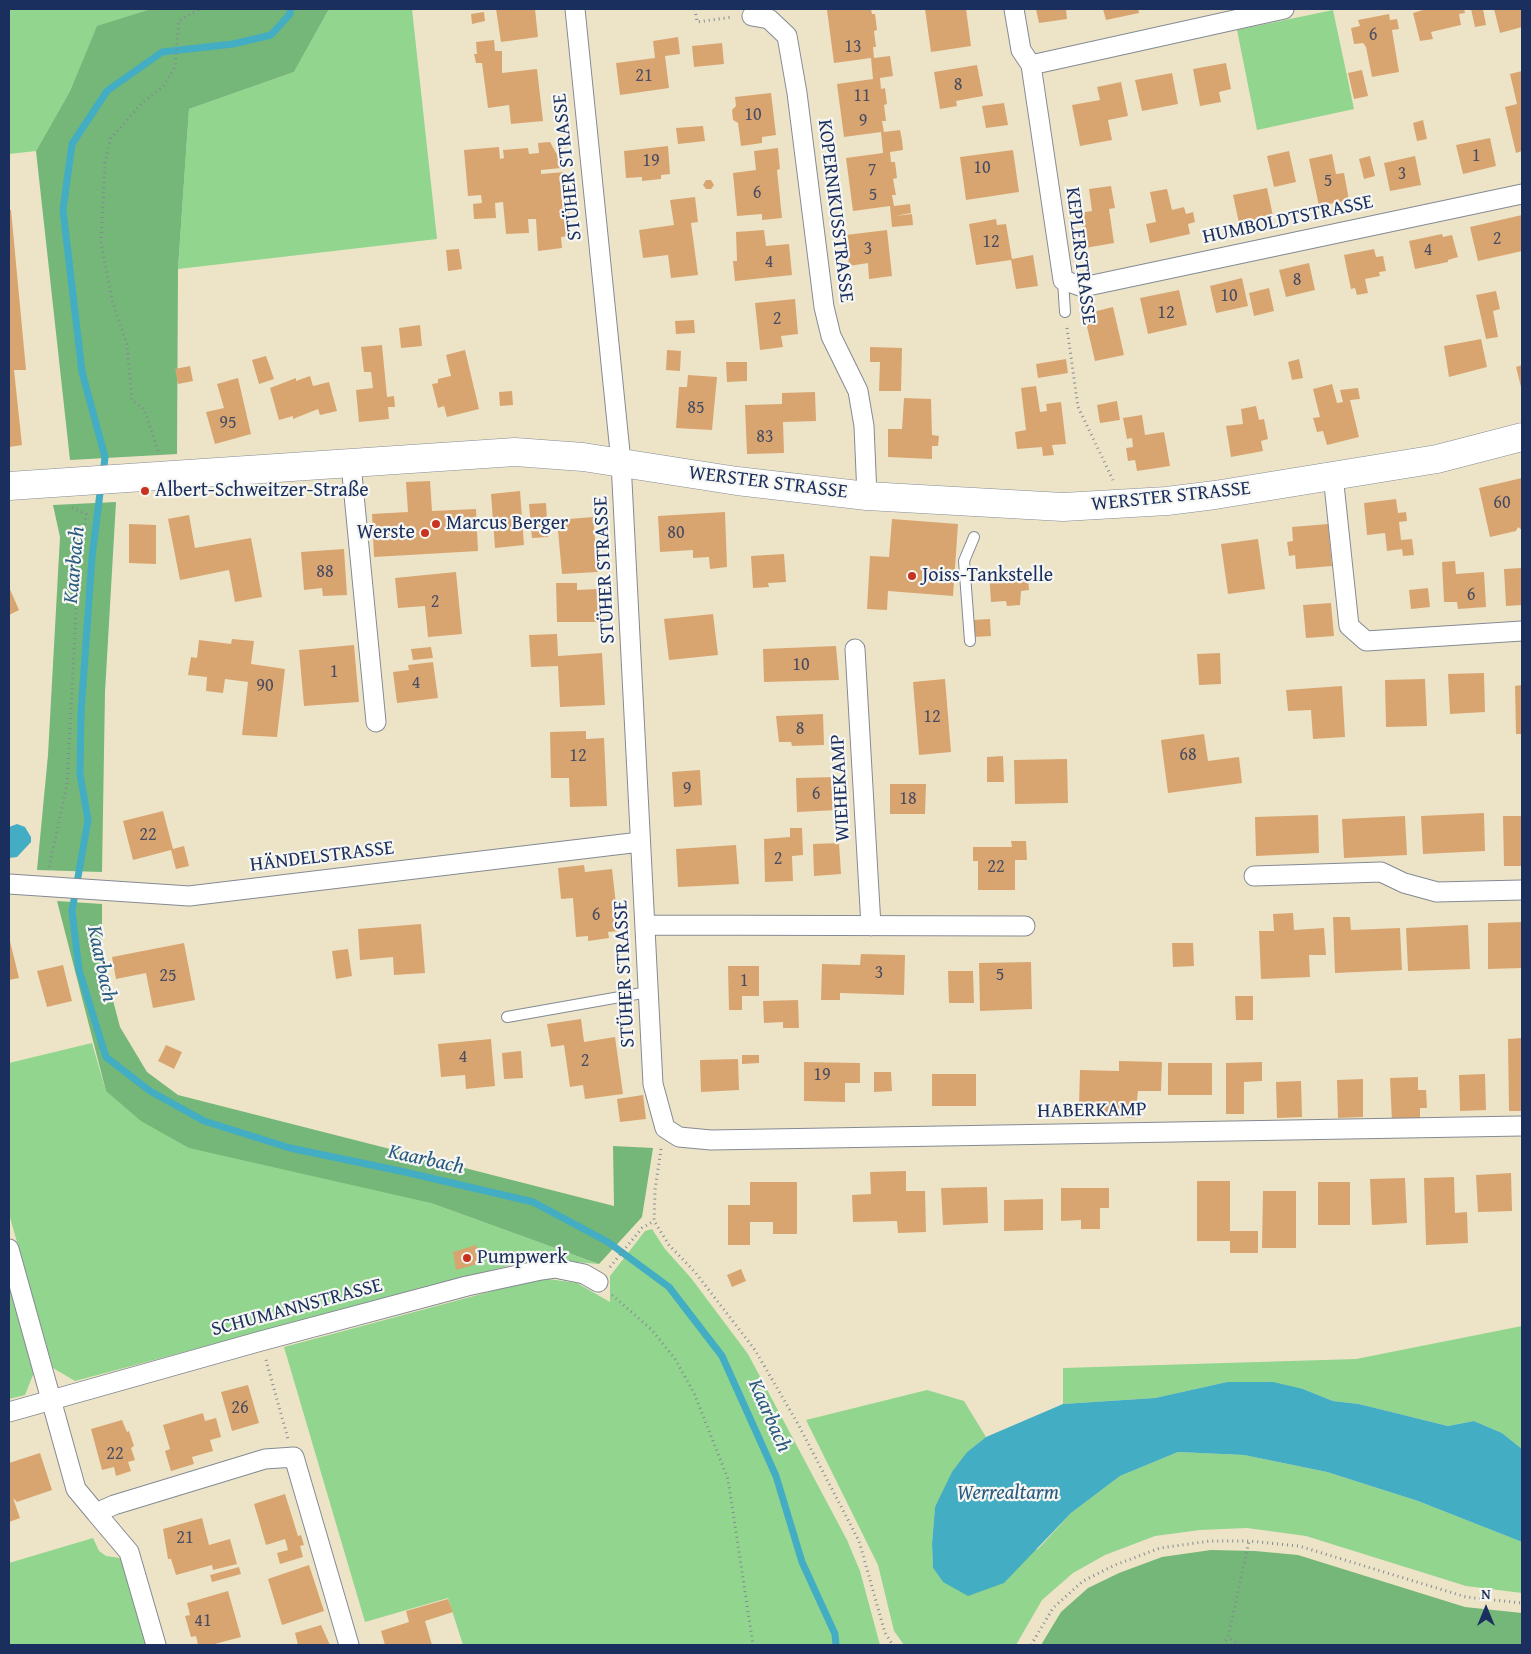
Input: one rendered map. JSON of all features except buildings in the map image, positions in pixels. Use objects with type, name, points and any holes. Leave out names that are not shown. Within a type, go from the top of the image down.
[{"type":"main road","name":"WERSTER STRASSE","points":[[9,486],[515,452],[583,457],[737,481],[867,496],[1063,507],[1215,495],[1437,459],[1522,437]]},
{"type":"street","name":"STÜHER STRASSE","points":[[575,9],[621,462],[653,1084],[665,1128]]},
{"type":"street","name":"KEPLERSTRASSE","points":[[1014,9],[1021,50],[1031,65],[1063,280]]},
{"type":"street","points":[[1031,65],[1284,9]]},
{"type":"street","name":"KOPERNIKUSSTRASSE","points":[[752,16],[769,19],[787,36],[797,93],[824,307],[831,336],[858,391],[864,426],[867,496]]},
{"type":"street","name":"HUMBOLDTSTRASSE","points":[[1063,280],[1084,287],[1522,194]]},
{"type":"street","points":[[351,464],[376,722]]},
{"type":"street","points":[[1334,476],[1349,626],[1366,641],[1522,631]]},
{"type":"street","name":"WIEHEKAMP","points":[[855,649],[871,926]]},
{"type":"street","name":"HÄNDELSTRASSE","points":[[9,884],[47,885],[189,896],[640,842]]},
{"type":"street","points":[[1254,876],[1381,872],[1404,883],[1437,892],[1522,890]]},
{"type":"street","points":[[645,925],[1025,926]]},
{"type":"street","name":"HABERKAMP","points":[[665,1128],[680,1137],[711,1140],[1522,1126]]},
{"type":"street","points":[[9,1249],[47,1379],[76,1489],[129,1552],[156,1645]]},
{"type":"street","name":"SCHUMANNSTRASSE","points":[[9,1412],[261,1340],[467,1286],[541,1270],[562,1270],[601,1278]]},
{"type":"street","points":[[96,1513],[114,1505],[265,1459],[294,1457],[349,1645]]},
{"type":"lane","name":"KEPLERSTRASSE","points":[[1063,280],[1065,312]]},
{"type":"lane","points":[[970,642],[964,561],[974,538]]},
{"type":"lane","points":[[507,1016],[648,992]]},
{"type":"path","points":[[158,452],[144,409],[132,400],[127,345],[112,300],[101,242],[106,162],[110,138],[143,102],[163,87],[175,67],[179,21],[199,9]]},
{"type":"path","points":[[695,9],[696,22],[752,16]]},
{"type":"path","name":"KEPLERSTRASSE","points":[[1065,312],[1078,407],[1123,503]]},
{"type":"path","points":[[47,885],[67,785],[76,612],[86,514],[69,506],[72,482]]},
{"type":"path","points":[[665,1128],[654,1190],[654,1221],[669,1245],[695,1272],[755,1350],[793,1416],[859,1541],[885,1633],[893,1645]]},
{"type":"path","points":[[654,1221],[642,1228],[601,1278],[652,1330],[675,1359],[694,1394],[728,1479],[753,1645]]},
{"type":"path","points":[[261,1340],[294,1457]]},
{"type":"path","points":[[1031,1645],[1053,1608],[1083,1581],[1115,1565],[1160,1548],[1210,1541],[1249,1541],[1299,1546],[1466,1597],[1522,1603]]},
{"type":"path","points":[[1223,1645],[1228,1637],[1249,1541]]},
{"type":"path","points":[[1228,1637],[1240,1645]]},
{"type":"green space","points":[[9,9],[151,9],[97,27],[70,91],[36,151],[9,154]]},
{"type":"green space","points":[[151,9],[329,9],[294,72],[189,109],[178,269],[177,454],[70,460],[36,151],[70,91],[97,26]]},
{"type":"green space","points":[[329,9],[412,9],[437,239],[178,269],[189,109],[294,72]]},
{"type":"green space","points":[[1333,10],[1354,109],[1257,130],[1237,30]]},
{"type":"green space","points":[[116,502],[105,692],[102,872],[37,870],[48,755],[60,537],[53,505]]},
{"type":"green space","points":[[57,901],[102,904],[102,959],[120,1027],[147,1072],[178,1095],[614,1206],[613,1146],[653,1148],[642,1217],[599,1264],[431,1203],[189,1148],[141,1121],[106,1091]]},
{"type":"green space","points":[[92,1043],[106,1091],[431,1203],[599,1264],[540,1259],[511,1265],[75,1381],[53,1368],[9,1214],[9,1063]]},
{"type":"green space","points":[[652,1229],[665,1249],[691,1278],[748,1354],[847,1540],[860,1571],[880,1645],[463,1645],[448,1598],[365,1622],[284,1347],[541,1278],[577,1283],[610,1302],[610,1276],[645,1231]]},
{"type":"green space","points":[[9,1281],[35,1370],[25,1395],[9,1399]]},
{"type":"green space","points":[[1522,1326],[1522,1449],[1502,1433],[1474,1421],[1448,1426],[1359,1404],[1333,1401],[1303,1389],[1227,1382],[1155,1398],[1063,1404],[1063,1368],[1356,1359]]},
{"type":"green space","points":[[927,1390],[964,1401],[986,1437],[967,1452],[935,1507],[932,1544],[933,1568],[943,1582],[1038,1549],[1071,1513],[1120,1476],[1178,1452],[1244,1455],[1327,1472],[1418,1501],[1522,1542],[1522,1593],[1466,1586],[1306,1536],[1247,1528],[1200,1530],[1155,1536],[1105,1555],[1073,1573],[1042,1600],[1016,1645],[904,1645],[894,1631],[878,1565],[806,1420]]},
{"type":"green space","points":[[93,1538],[99,1551],[106,1556],[130,1562],[159,1645],[9,1645],[9,1563]]},
{"type":"green space","points":[[1211,1550],[1255,1551],[1298,1555],[1465,1607],[1522,1613],[1522,1645],[1041,1645],[1061,1612],[1088,1588],[1119,1573],[1162,1557]]},
{"type":"water","points":[[17,824],[25,827],[31,837],[31,842],[17,857],[9,858],[9,827]]},
{"type":"water","name":"Werrealtarm","points":[[1227,1382],[1273,1382],[1303,1389],[1333,1401],[1359,1404],[1448,1426],[1474,1421],[1502,1433],[1522,1449],[1522,1542],[1418,1501],[1327,1472],[1244,1455],[1178,1452],[1120,1476],[1071,1513],[1004,1583],[968,1596],[943,1582],[933,1568],[932,1544],[935,1507],[952,1472],[967,1452],[986,1437],[1063,1404],[1155,1398]]},
{"type":"waterway","name":"Kaarbach","points":[[103,474],[105,457],[82,372],[63,210],[72,144],[107,91],[162,52],[233,44],[271,35],[290,14],[290,9]]},
{"type":"waterway","name":"Kaarbach","points":[[101,485],[92,557],[81,713],[80,774],[88,820],[72,911],[79,970],[106,1057],[150,1091],[204,1121],[290,1148],[405,1172],[533,1202],[608,1242],[669,1287],[722,1356],[776,1476],[802,1562],[835,1634],[836,1645]]},
{"type":"place","name":"Albert-Schweitzer-Straße","points":[[145,491]]},
{"type":"place","name":"Marcus Berger","points":[[436,524]]},
{"type":"place","name":"Werste","points":[[425,533]]},
{"type":"place","name":"Joiss-Tankstelle","points":[[912,576]]},
{"type":"place","name":"Pumpwerk","points":[[467,1258]]}]
